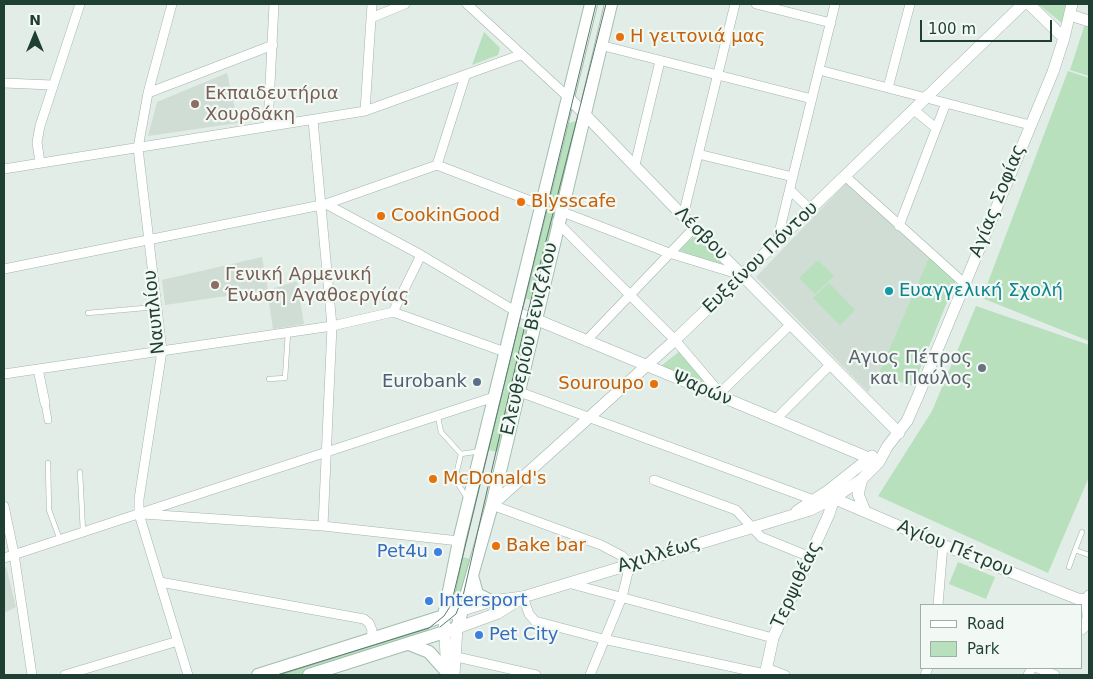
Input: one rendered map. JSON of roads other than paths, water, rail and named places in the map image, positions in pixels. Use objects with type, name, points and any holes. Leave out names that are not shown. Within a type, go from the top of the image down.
[{"type":"main road","name":"Ελευθερίου Βενιζέλου","points":[[457,628],[492,505],[517,392],[611,4]]},
{"type":"main road","name":"Ελευθερίου Βενιζέλου","points":[[444,616],[459,541],[568,97],[588,5]]},
{"type":"main road","points":[[472,579],[477,594],[491,601]]},
{"type":"main road","name":"Αχιλλέως","points":[[258,675],[444,616]]},
{"type":"main road","name":"Αχιλλέως","points":[[309,675],[329,672],[457,628]]},
{"type":"main road","points":[[409,644],[429,652],[449,674]]},
{"type":"street","points":[[40,162],[37,142],[52,84],[80,4]]},
{"type":"street","name":"Ναυπλίου","points":[[172,4],[148,93],[138,148],[162,351],[139,499],[139,514],[188,675]]},
{"type":"street","points":[[268,125],[274,4]]},
{"type":"street","points":[[365,111],[372,4]]},
{"type":"street","points":[[371,18],[405,4]]},
{"type":"street","points":[[467,4],[520,55],[568,97]]},
{"type":"street","points":[[683,216],[716,75],[735,4]]},
{"type":"street","points":[[756,4],[831,23]]},
{"type":"street","points":[[777,243],[835,4]]},
{"type":"street","points":[[888,88],[910,4]]},
{"type":"street","points":[[1029,4],[1064,38]]},
{"type":"street","name":"Ευξείνου Πόντου","points":[[492,505],[675,340],[914,110],[1029,4]]},
{"type":"street","points":[[1071,10],[1089,21]]},
{"type":"street","name":"Αγίας Σοφίας","points":[[832,494],[862,479],[878,462],[887,447],[899,433],[916,402],[1030,125],[1064,38],[1071,10]]},
{"type":"street","points":[[148,93],[272,46]]},
{"type":"street","points":[[600,46],[812,99]]},
{"type":"street","points":[[4,169],[268,125],[365,111],[465,77],[520,55]]},
{"type":"street","points":[[635,165],[660,61]]},
{"type":"street","points":[[819,70],[1030,125]]},
{"type":"street","points":[[437,165],[465,77]]},
{"type":"street","points":[[4,83],[52,84]]},
{"type":"street","name":"Λέσβου","points":[[568,97],[683,216],[899,433]]},
{"type":"street","points":[[899,226],[946,103]]},
{"type":"street","points":[[914,110],[936,128]]},
{"type":"street","points":[[313,120],[323,204],[332,326],[323,526]]},
{"type":"street","points":[[698,154],[793,177]]},
{"type":"street","points":[[4,269],[323,204],[437,165],[541,205]]},
{"type":"street","points":[[845,176],[964,283]]},
{"type":"street","points":[[790,190],[811,210]]},
{"type":"street","points":[[323,204],[421,254],[515,311],[535,319]]},
{"type":"street","points":[[559,217],[743,276]]},
{"type":"street","points":[[559,217],[629,295],[675,340],[714,386],[718,395],[791,324]]},
{"type":"street","points":[[586,341],[695,227]]},
{"type":"street","points":[[393,312],[421,254]]},
{"type":"street","points":[[4,374],[332,326],[393,312],[505,352]]},
{"type":"street","name":"Ψαρών","points":[[535,319],[869,458]]},
{"type":"street","points":[[776,419],[831,364]]},
{"type":"street","points":[[38,369],[48,420]]},
{"type":"street","points":[[517,392],[811,499]]},
{"type":"street","points":[[4,558],[494,398]]},
{"type":"street","name":"Αγίας Σοφίας","points":[[832,494],[869,458],[887,447]]},
{"type":"street","points":[[862,479],[858,494],[865,512]]},
{"type":"street","points":[[654,480],[736,510],[761,537],[810,558]]},
{"type":"street","name":"Αχιλλέως","points":[[794,513],[811,499],[832,494]]},
{"type":"street","name":"Αχιλλέως","points":[[444,616],[491,601],[523,597],[794,513],[810,510],[832,494]]},
{"type":"street","name":"Αγίου Πέτρου","points":[[832,494],[865,512],[943,545],[1078,599],[1088,599]]},
{"type":"street","name":"Τερψιθέας","points":[[765,673],[772,638],[810,558],[832,494]]},
{"type":"street","points":[[492,505],[601,545],[622,556],[630,564],[622,597],[590,675]]},
{"type":"street","points":[[4,506],[14,554],[32,675]]},
{"type":"street","points":[[139,514],[323,526],[459,541]]},
{"type":"street","points":[[938,604],[943,545]]},
{"type":"street","points":[[160,582],[364,619],[369,623],[372,630],[371,640]]},
{"type":"street","points":[[568,583],[772,638]]},
{"type":"street","points":[[523,597],[529,614],[536,621],[604,638],[765,673],[784,675]]},
{"type":"street","name":"Αχιλλέως","points":[[457,628],[498,612],[523,597]]},
{"type":"street","points":[[1085,629],[1088,599]]},
{"type":"street","name":"Ελευθερίου Βενιζέλου","points":[[444,616],[449,674]]},
{"type":"street","name":"Ελευθερίου Βενιζέλου","points":[[449,674],[457,657],[457,628]]},
{"type":"street","points":[[64,675],[178,641]]},
{"type":"street","points":[[457,657],[536,675]]},
{"type":"street","points":[[1040,669],[1055,675]]},
{"type":"lane","points":[[88,313],[156,306]]},
{"type":"lane","points":[[269,379],[285,378],[288,333]]},
{"type":"lane","points":[[438,417],[441,432],[460,454]]},
{"type":"lane","points":[[460,454],[481,450]]},
{"type":"lane","points":[[460,454],[455,479],[469,501]]},
{"type":"lane","points":[[48,463],[49,510],[60,540]]},
{"type":"lane","points":[[80,472],[83,532]]},
{"type":"lane","points":[[1069,567],[1082,532]]},
{"type":"lane","points":[[1075,550],[1089,555]]},
{"type":"tram line","points":[[277,675],[429,628],[444,616],[451,605],[596,4]]},
{"type":"tram line","points":[[440,627],[456,614],[463,596],[527,316],[606,4]]},
{"type":"place","name":"Η γειτονιά μας","points":[[620,37]]},
{"type":"place","name":"Εκπαιδευτήρια Χουρδάκη","points":[[195,104]]},
{"type":"place","name":"Blysscafe","points":[[521,202]]},
{"type":"place","name":"CookinGood","points":[[381,216]]},
{"type":"place","name":"Γενική Αρμενική Ένωση Αγαθοεργίας","points":[[215,285]]},
{"type":"place","name":"Ευαγγελική Σχολή","points":[[889,291]]},
{"type":"place","name":"Αγιος Πέτρος και Παύλος","points":[[982,368]]},
{"type":"place","name":"Eurobank","points":[[477,382]]},
{"type":"place","name":"Souroupo","points":[[654,384]]},
{"type":"place","name":"McDonald's","points":[[433,479]]},
{"type":"place","name":"Bake bar","points":[[496,546]]},
{"type":"place","name":"Pet4u","points":[[438,552]]},
{"type":"place","name":"Intersport","points":[[429,601]]},
{"type":"place","name":"Pet City","points":[[479,635]]}]
